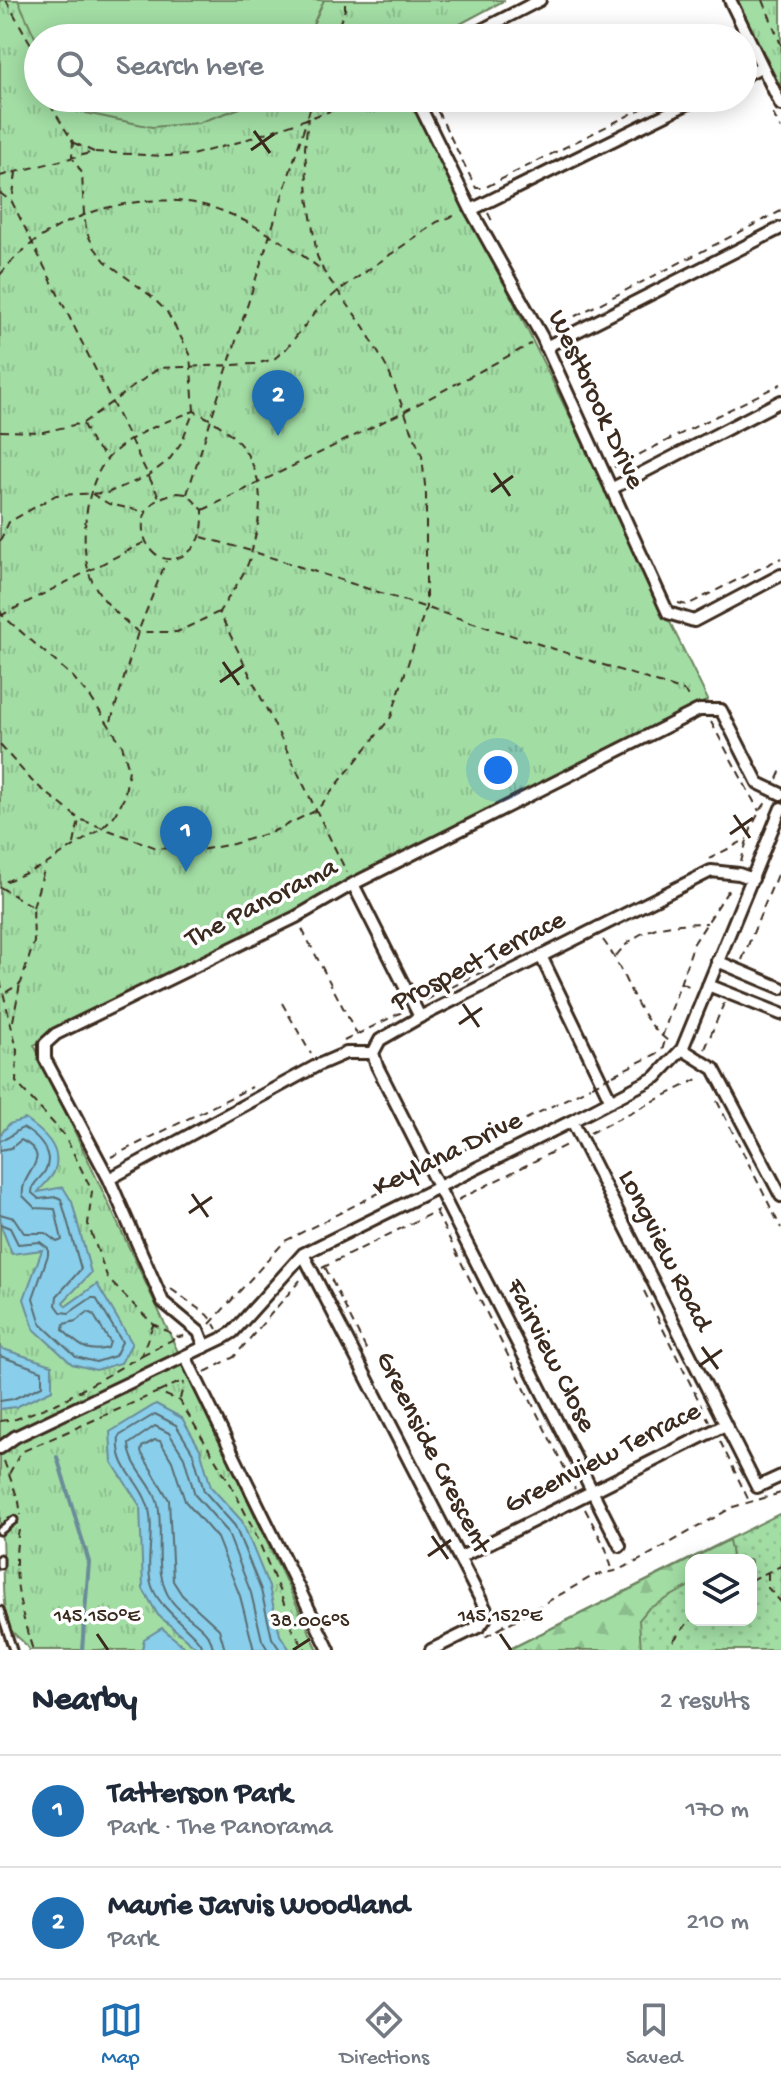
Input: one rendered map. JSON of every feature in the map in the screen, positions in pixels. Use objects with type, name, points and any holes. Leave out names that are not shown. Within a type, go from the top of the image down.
[{"type":"street","points":[[493,24],[540,0]]},
{"type":"street","points":[[730,0],[741,24]]},
{"type":"street","points":[[757,58],[781,105]]},
{"type":"street","points":[[757,69],[761,67]]},
{"type":"street","name":"Westbrook Drive","points":[[423,112],[471,210],[547,343],[615,486],[668,613],[694,621],[781,575]]},
{"type":"street","points":[[471,210],[670,112]]},
{"type":"street","points":[[547,343],[781,228]]},
{"type":"street","points":[[615,486],[781,401]]},
{"type":"street","points":[[699,710],[721,710],[758,783],[777,792]]},
{"type":"street","name":"The Panorama","points":[[205,1347],[199,1332],[163,1302],[109,1179],[45,1059],[45,1044],[56,1034],[296,917],[353,884],[699,710]]},
{"type":"street","name":"Keylana Drive","points":[[0,1448],[15,1437],[233,1332],[303,1254],[656,1077],[682,1049],[717,961],[777,828],[781,808]]},
{"type":"street","name":"Prospect Terrace","points":[[373,1053],[380,1040],[420,1017],[711,871],[753,879]]},
{"type":"street","points":[[353,884],[420,1017]]},
{"type":"street","points":[[541,956],[611,1101]]},
{"type":"street","points":[[717,961],[781,988]]},
{"type":"street","points":[[708,985],[781,1014]]},
{"type":"street","points":[[682,1049],[714,1069],[781,1196]]},
{"type":"street","points":[[109,1179],[318,1065],[346,1053],[373,1053]]},
{"type":"street","name":"Fairview Close","points":[[373,1053],[620,1546]]},
{"type":"street","name":"Longview Road","points":[[572,1121],[757,1487],[781,1476]]},
{"type":"street","name":"Greenside Crescent","points":[[303,1254],[486,1610],[480,1626],[431,1650]]},
{"type":"street","points":[[185,1356],[329,1650]]},
{"type":"street","name":"Greenview Terrace","points":[[459,1558],[725,1425]]},
{"type":"street","name":"Keylana Drive","points":[[0,1440],[15,1437]]},
{"type":"lane","points":[[0,1531],[14,1520]]},
{"type":"lane","points":[[0,1558],[0,1565]]},
{"type":"lane","points":[[0,1610],[13,1650]]},
{"type":"path","points":[[339,24],[345,0]]},
{"type":"path","points":[[763,0],[781,45]]},
{"type":"path","points":[[0,7],[6,2],[24,33]]},
{"type":"path","points":[[55,112],[73,142],[94,152]]},
{"type":"path","points":[[187,494],[309,112]]},
{"type":"path","points":[[0,176],[94,152],[192,155],[326,112]]},
{"type":"path","points":[[438,112],[497,232]]},
{"type":"path","points":[[476,188],[484,188],[635,112]]},
{"type":"path","points":[[0,745],[32,781],[79,819],[157,848],[200,850],[272,832],[317,810],[391,717],[426,607],[426,495],[422,456],[382,359],[364,327],[324,272],[317,256],[308,197],[305,148],[308,117]]},
{"type":"path","points":[[0,541],[9,522],[56,495],[107,493],[148,476],[169,460],[181,443],[194,411],[190,354],[167,312],[105,261],[87,233],[82,173],[72,157],[73,142]]},
{"type":"path","points":[[12,202],[17,171]]},
{"type":"path","points":[[0,193],[12,202],[159,497]]},
{"type":"path","points":[[0,275],[9,263],[32,245],[84,215],[141,202],[174,201],[219,210],[297,249],[324,272]]},
{"type":"path","points":[[0,431],[43,432],[83,423],[159,368],[255,364],[274,359],[338,291],[437,222],[471,210]]},
{"type":"path","points":[[203,510],[505,360],[547,343],[546,331],[781,211]]},
{"type":"path","points":[[615,486],[612,468],[781,384]]},
{"type":"path","points":[[194,411],[211,419],[239,440],[260,482],[260,520],[246,569],[219,612],[177,632],[138,632],[114,612],[90,576],[84,531],[92,486],[107,459],[146,430],[194,411]]},
{"type":"path","points":[[83,423],[92,443],[107,459]]},
{"type":"path","points":[[91,494],[109,504],[146,512]]},
{"type":"path","points":[[187,494],[203,510],[202,537],[180,558],[166,560],[154,554],[146,542],[143,533],[146,512],[159,497],[187,494]]},
{"type":"path","points":[[202,537],[684,691],[699,710]]},
{"type":"path","points":[[1,616],[146,542]]},
{"type":"path","points":[[677,603],[687,605],[781,558]]},
{"type":"path","points":[[110,724],[138,632],[166,560]]},
{"type":"path","points":[[0,610],[1,616],[73,677],[110,724],[122,745],[129,770],[124,798],[114,816],[102,828],[45,865],[0,885]]},
{"type":"path","points":[[219,612],[353,884]]},
{"type":"path","points":[[709,717],[759,811]]},
{"type":"path","points":[[0,1421],[16,1419],[60,1402],[178,1337],[199,1332],[212,1322],[285,1241],[662,1051],[694,943],[739,874],[747,839],[759,811],[777,792],[781,770]]},
{"type":"path","points":[[74,844],[79,819]]},
{"type":"path","points":[[705,860],[747,839]]},
{"type":"path","points":[[13,1024],[21,983],[34,942],[33,907],[45,865]]},
{"type":"path","points":[[0,885],[33,907]]},
{"type":"path","points":[[296,917],[355,1035],[373,1053]]},
{"type":"path","points":[[616,956],[633,938],[658,926],[707,923]]},
{"type":"path","points":[[595,929],[616,956],[626,985],[643,1014],[664,1038],[682,1049]]},
{"type":"path","points":[[341,1042],[511,957]]},
{"type":"path","points":[[0,980],[17,1049],[16,1082],[65,1136],[92,1191],[88,1224],[108,1279],[153,1324],[178,1337]]},
{"type":"path","points":[[2,995],[21,983]]},
{"type":"path","points":[[282,1003],[318,1065]]},
{"type":"path","points":[[699,1071],[704,1074]]},
{"type":"path","points":[[106,1160],[258,1084]]},
{"type":"path","points":[[714,1097],[781,1228]]},
{"type":"path","points":[[435,1211],[606,1549],[613,1572]]},
{"type":"path","points":[[170,1288],[212,1322],[233,1358]]},
{"type":"path","points":[[141,1356],[153,1324]]},
{"type":"path","points":[[9,1474],[21,1452],[184,1381],[180,1401]]},
{"type":"path","points":[[158,1392],[180,1401],[248,1519],[293,1631],[306,1650]]},
{"type":"path","points":[[1,1455],[20,1506],[16,1566],[24,1627],[32,1649],[25,1650]]},
{"type":"path","points":[[0,1471],[7,1468]]},
{"type":"path","points":[[479,1640],[593,1576],[613,1572],[638,1561],[733,1507],[781,1493]]},
{"type":"path","points":[[757,1578],[781,1566]]},
{"type":"path","points":[[768,1573],[768,1588],[781,1602]]},
{"type":"path","points":[[673,1641],[685,1626]]},
{"type":"green space","points":[[0,0],[505,0],[460,24],[24,24],[24,112],[421,112],[708,700],[34,1045],[318,1650],[29,1650],[11,1630],[6,1617],[0,1534]]},
{"type":"green space","points":[[18,0],[324,0],[313,24],[29,24]]},
{"type":"green space","points":[[737,0],[781,0],[781,88],[757,40],[757,24],[749,24]]},
{"type":"green space","points":[[229,112],[198,123],[152,127],[86,113]]},
{"type":"green space","points":[[781,1513],[781,1650],[508,1650],[685,1561],[685,1626],[757,1626],[757,1554],[699,1554]]},
{"type":"green space","points":[[729,1540],[732,1554],[701,1554]]},
{"type":"green space","points":[[685,1562],[685,1588],[648,1609],[639,1620],[641,1650],[508,1650]]},
{"type":"water","points":[[25,1119],[50,1141],[56,1155],[54,1172],[38,1192],[63,1187],[72,1202],[91,1273],[63,1302],[66,1306],[97,1284],[132,1343],[121,1363],[96,1370],[72,1364],[34,1329],[24,1299],[42,1250],[12,1254],[1,1226],[0,1213],[0,1135],[9,1124]]},
{"type":"water","points":[[0,1348],[52,1365],[52,1390],[16,1407],[0,1409]]},
{"type":"water","points":[[156,1404],[182,1418],[200,1449],[211,1487],[242,1521],[269,1587],[280,1635],[290,1650],[199,1650],[158,1615],[143,1589],[140,1506],[112,1462],[110,1432]]},
{"type":"water","points":[[162,1628],[188,1650],[142,1650],[144,1639]]},
{"type":"waterway","points":[[57,1457],[89,1562],[82,1650]]},
{"type":"place","name":"Maurie Jarvis Woodland","points":[[278,436]]},
{"type":"place","name":"Tatterson Park","points":[[186,872]]}]
